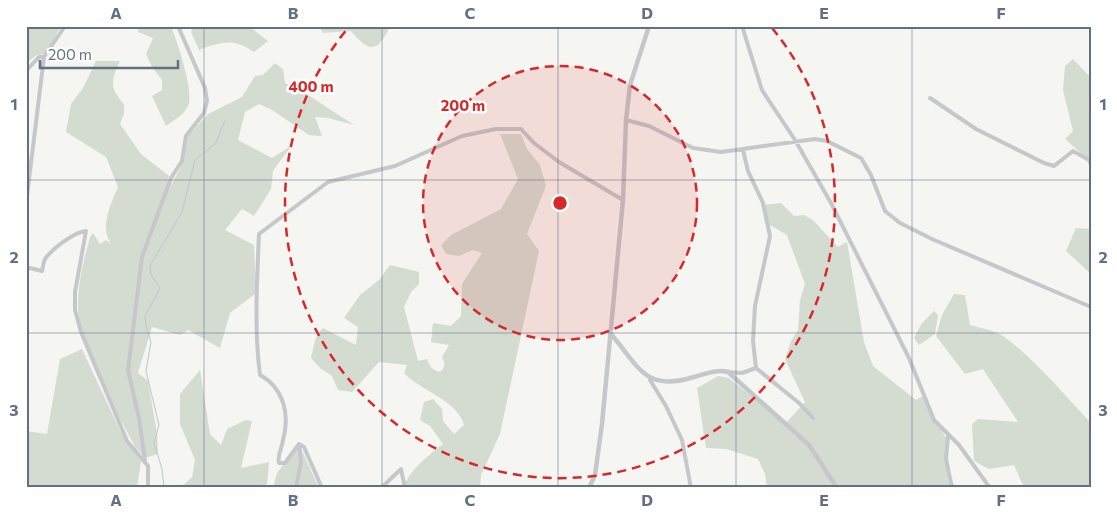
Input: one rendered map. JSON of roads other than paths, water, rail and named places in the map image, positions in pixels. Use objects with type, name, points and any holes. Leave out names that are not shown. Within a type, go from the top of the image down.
[{"type":"street","points":[[26,204],[44,57],[65,26]]},
{"type":"street","points":[[148,488],[149,471],[145,461],[139,418],[128,370],[142,257],[171,178],[182,161],[186,136],[204,113],[207,101],[205,88],[178,26]]},
{"type":"street","points":[[589,488],[595,475],[599,449],[611,334],[623,200],[626,120],[630,85],[649,26]]},
{"type":"street","points":[[742,26],[749,43],[762,90],[796,140],[835,210],[909,358],[934,420],[967,456],[990,488]]},
{"type":"street","points":[[26,71],[39,57],[44,57]]},
{"type":"street","points":[[930,98],[976,129],[1044,163],[1054,166],[1073,151],[1091,164]]},
{"type":"street","points":[[626,120],[649,126],[700,150],[721,152],[743,150],[815,138],[827,141],[861,158],[872,175],[885,211],[900,223],[932,239],[1091,306]]},
{"type":"street","points":[[299,444],[285,463],[279,463],[286,412],[278,391],[268,380],[260,375],[258,362],[256,297],[259,234],[316,190],[328,182],[345,176],[395,166],[462,136],[496,129],[517,128],[521,129],[534,143],[559,162],[623,200]]},
{"type":"street","points":[[743,150],[748,171],[762,203],[770,236],[755,306],[753,341],[756,368],[799,403],[813,418]]},
{"type":"street","points":[[26,270],[30,268],[42,271],[44,260],[75,236],[86,231],[75,292],[77,318],[81,332],[127,441],[145,461]]},
{"type":"street","points":[[611,334],[650,380],[666,406],[682,440],[691,488]]},
{"type":"street","points":[[650,380],[669,384],[713,371],[742,373],[756,368]]},
{"type":"street","points":[[728,372],[809,445],[837,488]]},
{"type":"street","points":[[948,436],[946,459],[952,488]]},
{"type":"street","points":[[296,488],[301,462],[299,444]]},
{"type":"street","points":[[299,444],[304,447],[322,488]]},
{"type":"street","points":[[381,488],[401,469],[405,488]]},
{"type":"waterway","points":[[164,488],[162,469],[154,443],[159,425],[146,371],[151,342],[145,316],[160,288],[151,275],[150,266],[182,212],[195,160],[216,143],[225,120]]}]
